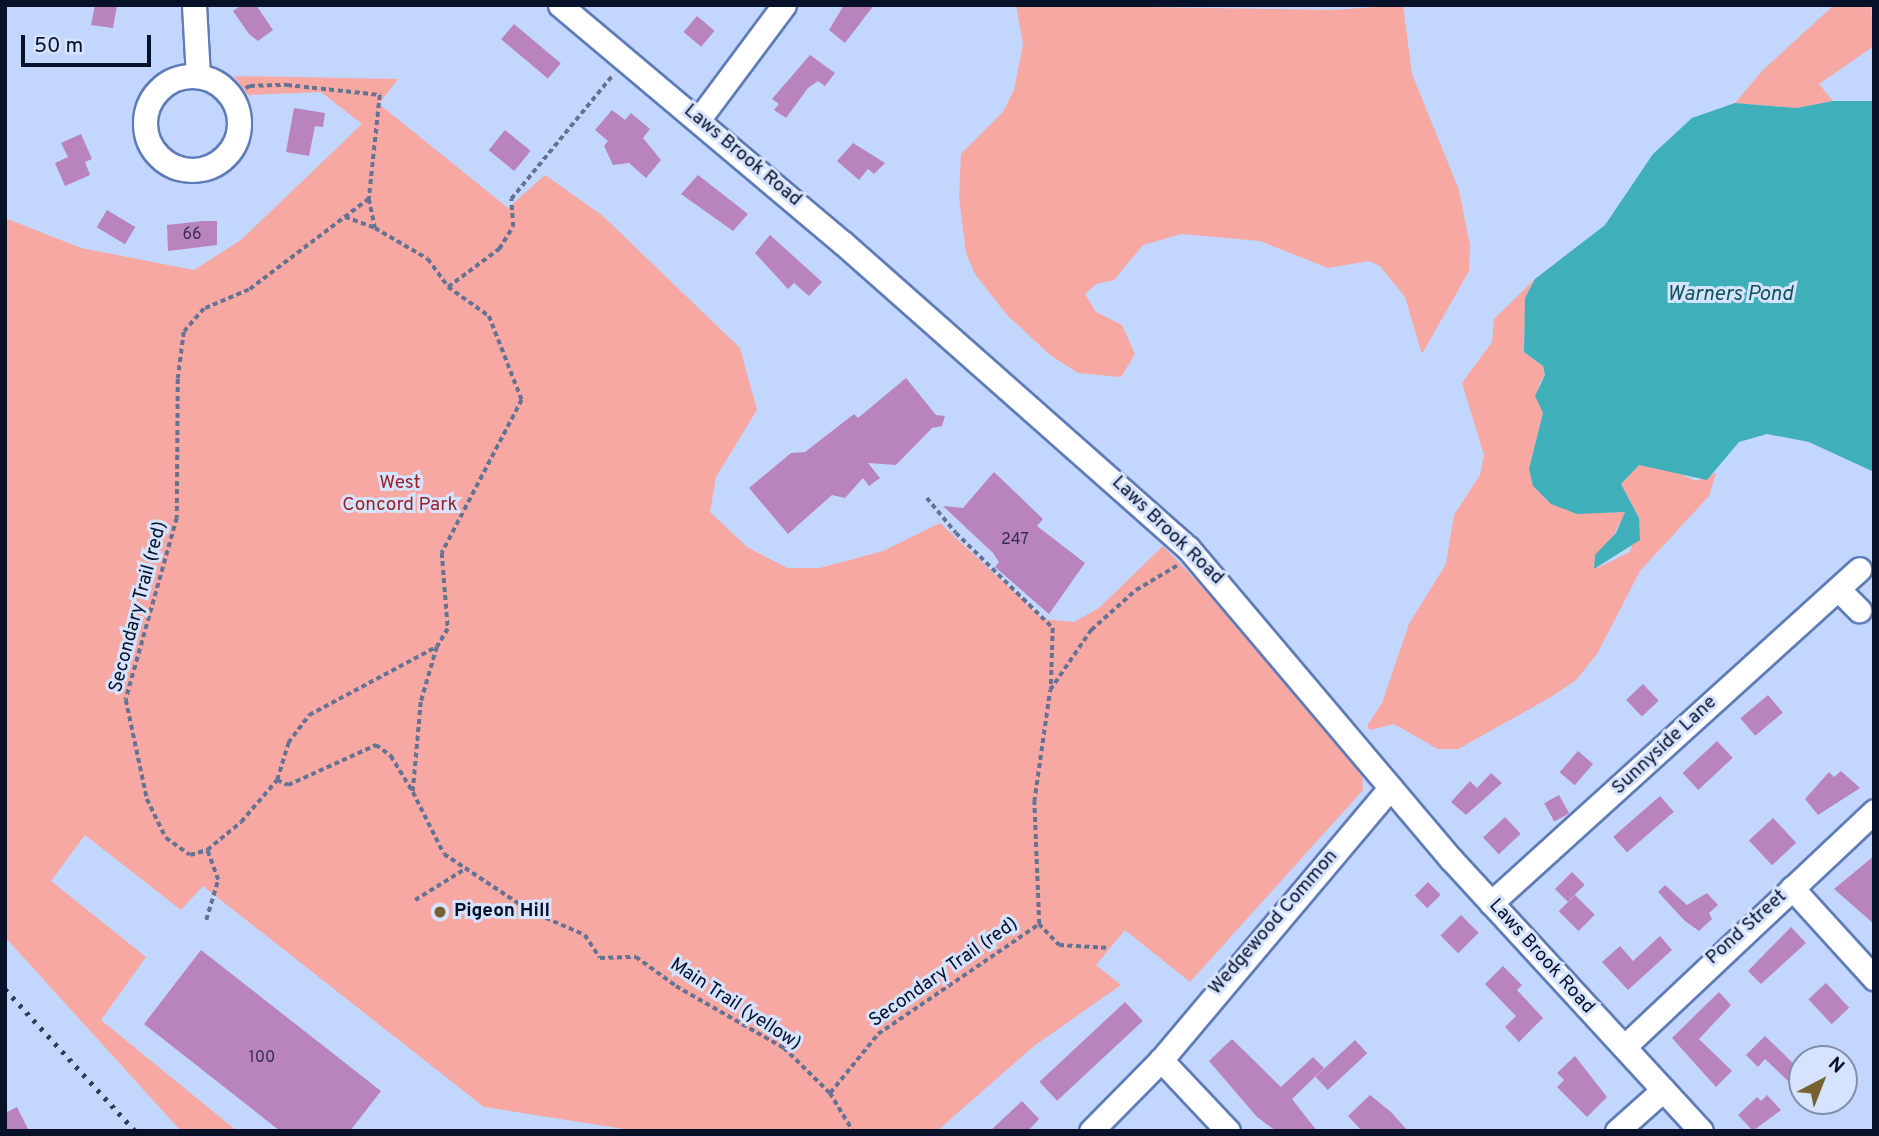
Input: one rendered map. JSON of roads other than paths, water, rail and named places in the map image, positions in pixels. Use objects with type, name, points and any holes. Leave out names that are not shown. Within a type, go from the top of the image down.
[{"type":"street","points":[[194,5],[198,76]]},
{"type":"street","name":"Laws Brook Road","points":[[560,5],[699,119],[1195,555],[1390,788],[1491,903],[1701,1131]]},
{"type":"street","points":[[699,119],[784,5]]},
{"type":"street","points":[[198,76],[230,95],[239,123],[230,150],[206,167],[168,163],[149,141],[146,112],[161,87],[198,76]]},
{"type":"street","name":"Sunnyside Lane","points":[[1491,903],[1859,569]]},
{"type":"street","points":[[1838,589],[1859,610]]},
{"type":"street","name":"Wedgewood Common","points":[[1091,1131],[1161,1060],[1390,788]]},
{"type":"street","name":"Pond Street","points":[[1624,1047],[1874,811]]},
{"type":"street","points":[[1792,888],[1874,978]]},
{"type":"street","points":[[1161,1060],[1227,1131]]},
{"type":"street","points":[[1617,1131],[1663,1090]]},
{"type":"water","name":"Warners Pond","points":[[1833,101],[1874,101],[1874,472],[1809,442],[1767,434],[1739,442],[1707,480],[1639,465],[1621,484],[1639,518],[1640,540],[1594,569],[1595,555],[1616,533],[1625,512],[1577,514],[1551,504],[1533,486],[1529,469],[1543,413],[1535,396],[1545,375],[1543,366],[1524,352],[1525,298],[1535,279],[1605,225],[1653,154],[1692,118],[1735,103],[1797,108]]},
{"type":"railway","points":[[5,989],[135,1131]]},
{"type":"place","name":"Pigeon Hill","points":[[440,912]]},
{"type":"park label","name":"West Concord Park","points":[[400,495]]}]
